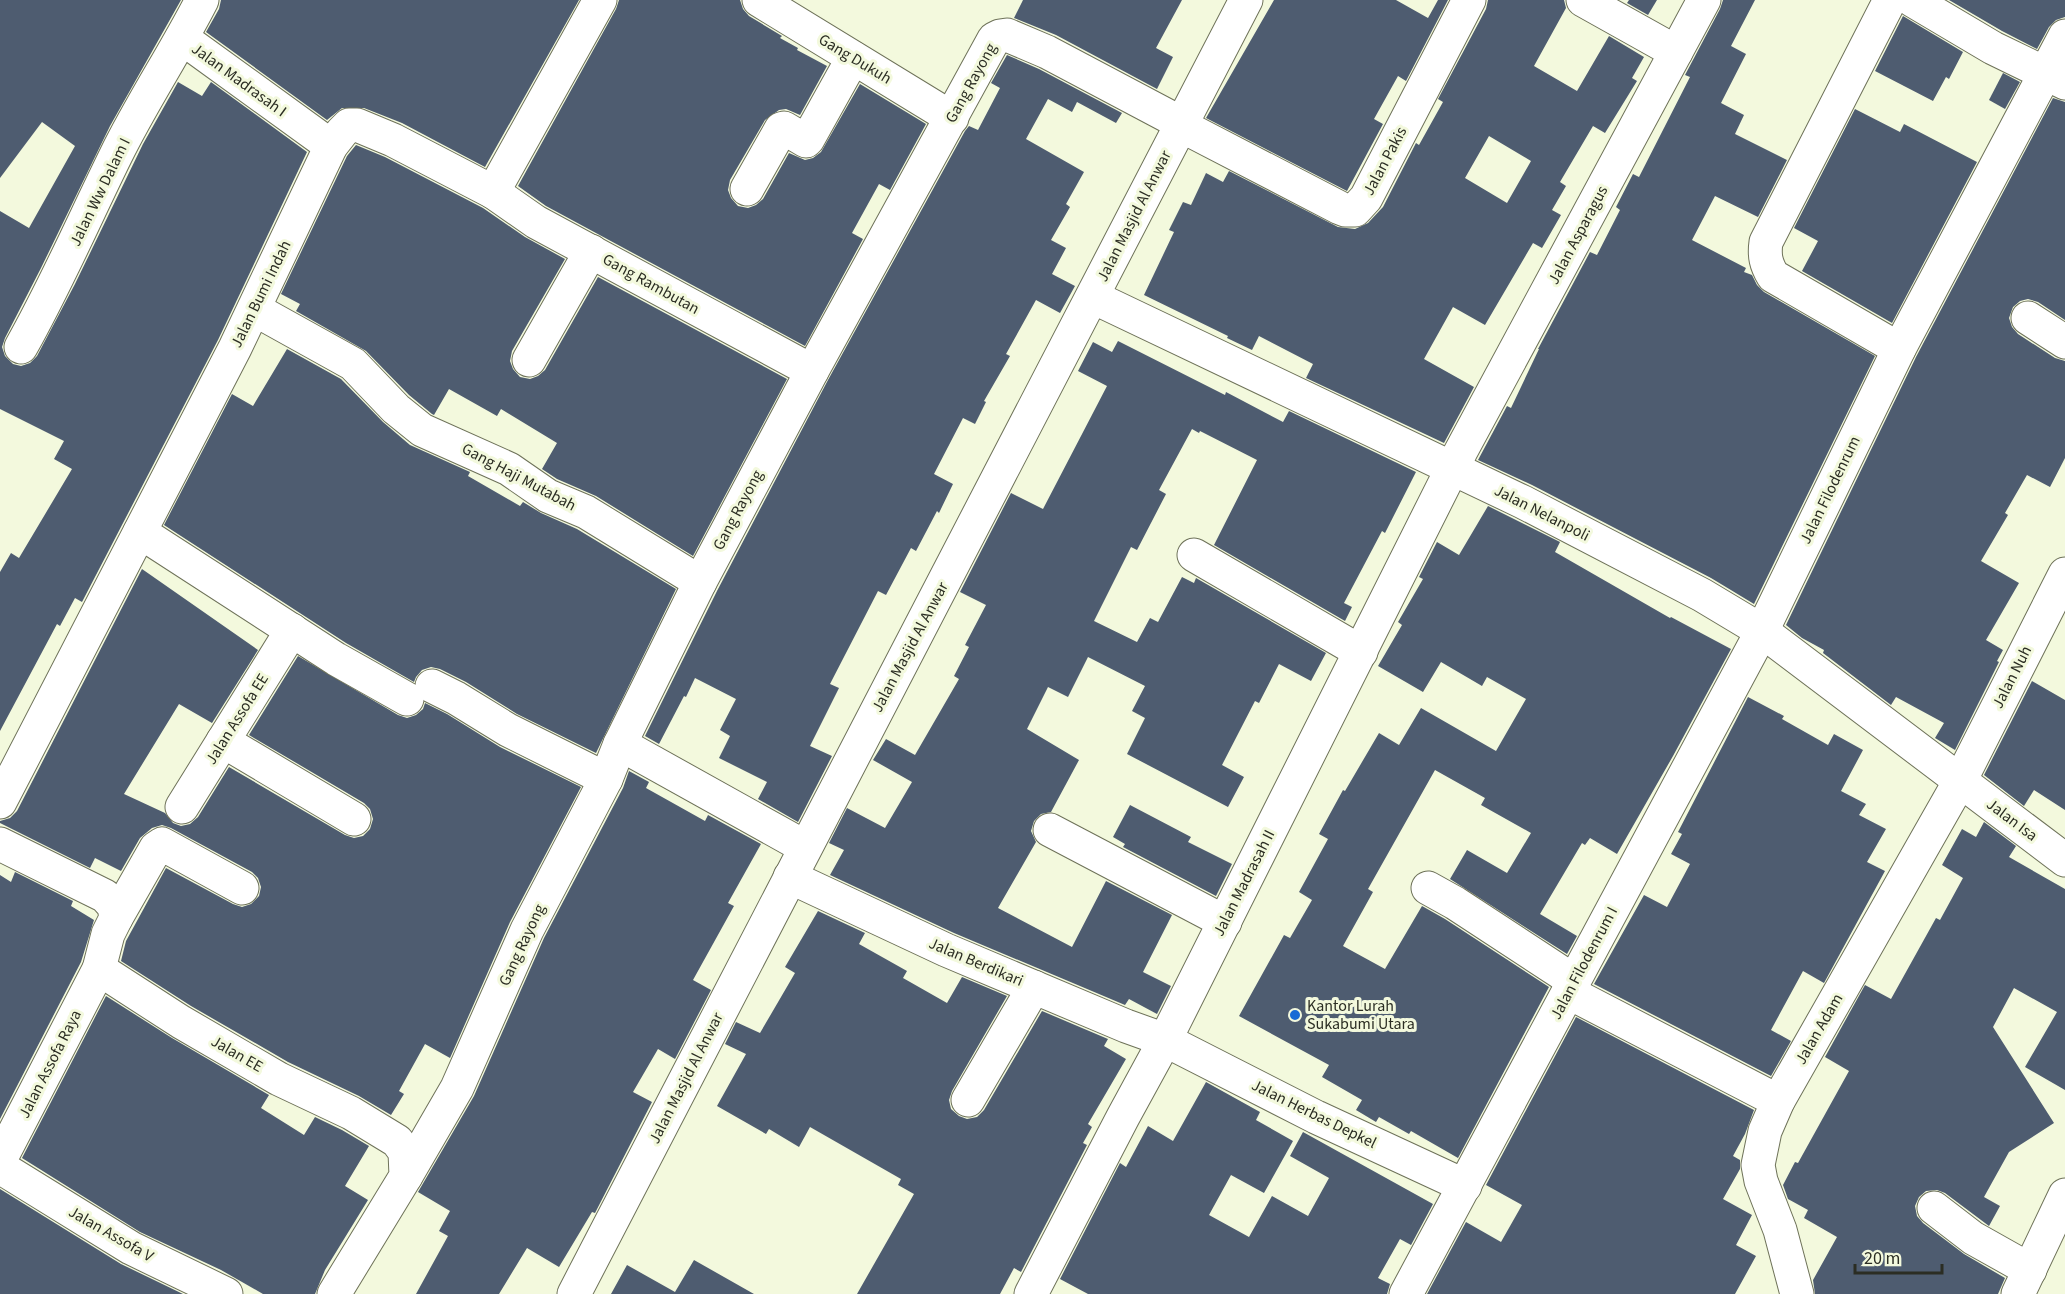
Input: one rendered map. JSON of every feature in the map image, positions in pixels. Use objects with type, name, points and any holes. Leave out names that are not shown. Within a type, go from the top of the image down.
[{"type":"street","name":"Jalan Madrasah I","points":[[202,0],[182,38],[331,146]]},
{"type":"street","points":[[493,192],[600,0]]},
{"type":"street","name":"Gang Dukuh","points":[[759,0],[952,118]]},
{"type":"street","name":"Jalan Masjid Al Anwar","points":[[574,1294],[1246,0]]},
{"type":"street","name":"Jalan Pakis","points":[[1181,124],[1340,208],[1355,210],[1366,198],[1469,0]]},
{"type":"street","points":[[1583,0],[1676,52]]},
{"type":"street","name":"Jalan Asparagus","points":[[1452,470],[1704,0]]},
{"type":"street","points":[[1890,0],[1766,242],[1764,255],[1773,276],[1899,350]]},
{"type":"street","points":[[1912,0],[1993,48],[2055,78]]},
{"type":"street","name":"Gang Rayong","points":[[406,1176],[457,1088],[527,930],[606,778],[620,744],[700,582],[812,371],[994,39],[1007,36],[1047,52],[1181,124]]},
{"type":"street","name":"Jalan Filodenrum","points":[[1762,631],[1899,350],[2055,78],[2065,36]]},
{"type":"street","name":"Jalan Ww Dalam I","points":[[21,347],[80,234],[116,155],[182,38]]},
{"type":"street","points":[[747,189],[781,129],[784,128],[806,141],[808,139],[853,58]]},
{"type":"street","name":"Jalan Bumi Indah","points":[[0,802],[254,309],[331,146],[346,127],[357,125],[393,140],[493,192]]},
{"type":"street","name":"Gang Rambutan","points":[[493,192],[536,222],[812,371]]},
{"type":"street","points":[[529,360],[591,251]]},
{"type":"street","name":"Jalan Nelanpoli","points":[[1093,297],[1523,502],[1702,595],[1762,631],[1960,781]]},
{"type":"street","name":"Gang Haji Mutabah","points":[[254,309],[353,364],[396,409],[422,430],[509,469],[548,496],[586,512],[700,582]]},
{"type":"street","points":[[2028,318],[2065,342]]},
{"type":"street","name":"Jalan Madrasah II","points":[[1031,1294],[1165,1040],[1452,470]]},
{"type":"street","points":[[140,532],[292,630],[420,693],[508,730],[606,778]]},
{"type":"street","points":[[1194,555],[1361,652]]},
{"type":"street","name":"Jalan Nuh","points":[[1960,781],[2065,574]]},
{"type":"street","name":"Jalan Assofa EE","points":[[182,807],[292,630]]},
{"type":"street","name":"Jalan Filodenrum I","points":[[1406,1294],[1762,631]]},
{"type":"street","points":[[223,741],[354,819]]},
{"type":"street","points":[[620,744],[805,847]]},
{"type":"street","name":"Jalan Isa","points":[[1960,781],[2065,860]]},
{"type":"street","name":"Jalan Adam","points":[[1797,1294],[1780,1230],[1761,1181],[1758,1165],[1765,1131],[1778,1101],[1960,781]]},
{"type":"street","points":[[1050,830],[1225,922]]},
{"type":"street","points":[[0,844],[105,896],[114,906],[116,918]]},
{"type":"street","points":[[99,969],[108,934],[116,918],[156,848],[162,844],[242,888]]},
{"type":"street","name":"Jalan Berdikari","points":[[790,877],[946,950],[1126,1026],[1165,1040]]},
{"type":"street","points":[[1428,888],[1455,903],[1571,986],[1778,1101]]},
{"type":"street","name":"Jalan EE","points":[[99,969],[181,1022],[279,1079],[351,1113],[389,1135],[405,1152],[406,1176]]},
{"type":"street","name":"Jalan Assofa Raya","points":[[0,1160],[99,969]]},
{"type":"street","points":[[968,1100],[1034,987]]},
{"type":"street","name":"Jalan Herbas Depkel","points":[[1165,1040],[1316,1117],[1465,1186]]},
{"type":"street","name":"Jalan Assofa V","points":[[0,1167],[131,1248],[226,1294]]},
{"type":"street","points":[[334,1294],[406,1176]]},
{"type":"street","points":[[1934,1208],[1973,1238],[2000,1255],[2024,1282],[2065,1195]]},
{"type":"building","points":[[0,0],[181,0],[110,126],[5,338],[2,347],[5,356],[13,364],[21,366],[30,363],[37,356],[143,144],[178,82],[202,96],[211,82],[307,152],[218,340],[82,602],[75,598],[60,626],[57,624],[0,731],[0,572],[11,553],[19,558],[72,469],[54,459],[64,441],[0,409],[0,211],[29,228],[75,146],[42,122],[0,178]]},
{"type":"building","points":[[221,0],[579,0],[485,167],[402,123],[364,108],[342,108],[327,120],[206,32],[219,9]]},
{"type":"building","points":[[619,0],[740,0],[749,16],[782,36],[780,38],[798,48],[797,50],[827,66],[800,115],[786,109],[779,110],[765,120],[730,180],[728,190],[738,206],[748,208],[763,199],[789,153],[805,160],[821,152],[860,84],[926,124],[890,190],[879,184],[852,233],[863,239],[805,346],[546,206],[518,186]]},
{"type":"building","points":[[1023,0],[1182,0],[1156,48],[1173,57],[1157,89],[1056,35],[1014,18]]},
{"type":"building","points":[[1274,0],[1396,0],[1428,18],[1438,0],[1448,0],[1406,81],[1398,76],[1374,119],[1383,124],[1347,191],[1206,118]]},
{"type":"building","points":[[1488,0],[1564,0],[1566,8],[1534,66],[1577,91],[1609,36],[1644,57],[1632,78],[1637,81],[1605,133],[1593,126],[1560,182],[1566,186],[1552,210],[1561,215],[1542,248],[1533,243],[1485,325],[1453,307],[1424,359],[1474,387],[1444,443],[1306,378],[1313,364],[1259,336],[1252,350],[1144,295],[1174,232],[1169,230],[1183,202],[1191,205],[1206,173],[1223,182],[1229,171],[1338,227],[1355,229],[1368,223],[1383,207],[1416,143],[1419,145],[1443,102],[1438,99],[1486,9]],"holes":[[[1489,136],[1531,161],[1507,203],[1465,178]]]},
{"type":"building","points":[[1629,0],[1657,0],[1648,15],[1627,3]]},
{"type":"building","points":[[1723,0],[1755,0],[1731,46],[1746,54],[1721,103],[1744,115],[1735,134],[1787,160],[1758,217],[1715,196],[1692,240],[1746,268],[1744,272],[1752,275],[1764,292],[1875,356],[1754,604],[1711,578],[1532,485],[1478,460],[1507,406],[1511,408],[1538,349],[1590,252],[1597,255],[1620,210],[1616,207],[1633,174],[1639,177],[1690,77],[1685,75]]},
{"type":"building","points":[[1949,0],[2065,0],[2065,17],[2056,20],[2049,27],[2037,49]]},
{"type":"building","points":[[1903,16],[1963,52],[1949,79],[1946,77],[1933,101],[1875,71]]},
{"type":"building","points":[[1007,55],[1039,69],[1122,113],[1116,123],[1077,102],[1072,112],[1048,99],[1026,139],[1084,172],[1066,204],[1070,207],[1051,240],[1066,248],[1052,274],[1075,286],[1060,313],[1036,300],[1006,354],[1010,356],[984,401],[986,402],[975,424],[963,418],[934,474],[953,484],[939,513],[937,511],[916,551],[911,548],[886,595],[878,591],[830,684],[839,688],[810,746],[832,756],[798,822],[758,799],[767,782],[719,758],[730,736],[720,730],[736,699],[695,678],[659,744],[645,736],[717,591],[828,380],[965,131],[969,126],[978,130],[1000,88],[991,83]]},
{"type":"building","points":[[2003,73],[2020,82],[2005,109],[1989,100]]},
{"type":"building","points":[[2053,98],[2065,102],[2065,320],[2038,302],[2028,299],[2020,301],[2013,307],[2009,318],[2018,334],[2055,358],[2065,361],[2065,458],[2050,487],[2027,475],[2005,513],[2008,515],[1981,561],[2019,583],[1986,640],[2003,650],[1955,750],[1935,738],[1944,723],[1896,697],[1891,705],[1823,653],[1824,650],[1802,638],[1786,625],[1916,357]]},
{"type":"building","points":[[1855,109],[1900,132],[1904,124],[1977,162],[1892,323],[1802,271],[1818,241],[1794,228]]},
{"type":"building","points":[[356,145],[385,157],[483,208],[525,237],[565,259],[512,351],[510,361],[520,377],[530,379],[545,370],[598,277],[787,379],[693,556],[596,496],[557,479],[542,469],[557,443],[501,409],[497,416],[449,389],[434,415],[432,414],[409,395],[366,351],[296,311],[300,304],[281,294],[347,156]]},
{"type":"building","points":[[1118,341],[1225,395],[1226,392],[1283,422],[1289,411],[1416,472],[1385,533],[1382,531],[1344,603],[1352,607],[1345,621],[1214,545],[1257,460],[1192,429],[1159,490],[1166,494],[1137,550],[1131,547],[1094,621],[1137,642],[1150,618],[1158,622],[1182,577],[1194,583],[1196,578],[1326,653],[1311,681],[1279,664],[1259,703],[1255,701],[1222,765],[1244,777],[1228,807],[1127,754],[1145,718],[1132,711],[1145,686],[1088,657],[1068,697],[1048,687],[1027,729],[1079,760],[1051,812],[1041,814],[1034,821],[1031,831],[1036,842],[998,908],[1072,947],[1106,881],[1172,915],[1143,972],[1171,986],[1157,1014],[1129,999],[1125,1005],[954,933],[830,875],[844,850],[829,843],[847,808],[885,828],[912,782],[873,760],[886,739],[915,755],[959,679],[954,676],[969,647],[965,645],[986,605],[960,592],[1011,493],[1043,509],[1107,386],[1078,371],[1093,342],[1112,352]]},
{"type":"building","points":[[287,349],[341,379],[383,422],[410,445],[470,472],[468,476],[520,506],[523,502],[577,529],[676,589],[596,753],[517,714],[466,682],[440,669],[431,667],[422,670],[414,682],[346,643],[164,525],[232,394],[253,406]]},
{"type":"building","points":[[1488,506],[1560,542],[1555,552],[1670,618],[1731,649],[1617,854],[1590,838],[1585,845],[1582,843],[1540,914],[1577,936],[1567,954],[1450,879],[1467,850],[1507,873],[1531,833],[1481,805],[1485,798],[1435,770],[1368,889],[1373,892],[1343,946],[1385,969],[1422,906],[1549,987],[1458,1158],[1411,1131],[1409,1134],[1379,1117],[1376,1122],[1356,1110],[1362,1100],[1322,1077],[1329,1065],[1239,1016],[1284,935],[1290,938],[1312,900],[1299,892],[1328,839],[1319,834],[1343,790],[1345,791],[1379,733],[1399,745],[1421,708],[1496,751],[1526,699],[1487,677],[1482,686],[1441,662],[1423,692],[1378,666],[1402,625],[1398,622],[1423,579],[1419,577],[1437,542],[1459,555]]},
{"type":"building","points":[[142,569],[258,650],[212,723],[179,704],[124,794],[165,813],[173,823],[181,826],[190,824],[198,817],[229,767],[345,835],[354,838],[363,836],[370,829],[373,819],[370,809],[364,803],[249,735],[298,656],[398,715],[407,718],[416,715],[423,709],[425,703],[500,747],[581,787],[510,922],[450,1058],[425,1044],[399,1091],[404,1094],[391,1115],[359,1096],[288,1062],[191,1006],[121,961],[126,941],[166,868],[242,907],[251,904],[259,896],[261,887],[258,878],[252,872],[162,825],[152,828],[140,838],[121,871],[95,858],[90,868],[0,823],[17,811]]},
{"type":"building","points":[[2032,681],[2065,700],[2065,810],[2034,790],[2024,806],[1984,775]]},
{"type":"building","points":[[1748,697],[1784,716],[1782,719],[1828,745],[1834,734],[1863,750],[1841,791],[1866,804],[1859,815],[1886,829],[1867,862],[1885,871],[1824,983],[1803,971],[1771,1030],[1791,1041],[1771,1076],[1594,984],[1644,895],[1667,907],[1690,864],[1671,854],[1682,834],[1678,832]]},
{"type":"building","points":[[629,771],[649,782],[646,788],[705,821],[708,815],[761,844],[728,903],[734,906],[693,980],[711,990],[675,1059],[658,1049],[633,1092],[652,1102],[595,1213],[592,1212],[559,1267],[527,1248],[499,1294],[416,1294],[448,1236],[439,1231],[450,1211],[418,1192],[474,1096],[544,938],[623,788]]},
{"type":"building","points":[[1130,805],[1191,837],[1188,842],[1232,864],[1216,896],[1123,847],[1125,844],[1113,837]]},
{"type":"building","points":[[1984,822],[2016,846],[2009,857],[2065,889],[2065,1090],[2025,1067],[2057,1012],[2014,988],[1993,1027],[2054,1123],[2009,1152],[1984,1197],[2000,1206],[1989,1226],[1945,1193],[1937,1190],[1926,1191],[1919,1197],[1915,1206],[1917,1216],[1923,1223],[1964,1254],[2005,1278],[1998,1294],[1815,1294],[1813,1280],[1837,1237],[1804,1218],[1808,1210],[1788,1199],[1783,1185],[1795,1162],[1798,1163],[1849,1071],[1825,1057],[1865,985],[1891,999],[1936,918],[1940,920],[1963,878],[1942,865],[1962,829],[1976,837]]},
{"type":"building","points":[[15,872],[73,901],[71,906],[94,920],[81,962],[0,1119],[0,875],[11,882]]},
{"type":"building","points":[[818,911],[865,933],[859,944],[907,971],[903,978],[947,1003],[962,977],[1007,996],[952,1091],[949,1100],[951,1109],[959,1116],[967,1119],[977,1117],[984,1110],[1042,1011],[1108,1039],[1104,1046],[1126,1059],[1088,1124],[1092,1127],[1083,1143],[1087,1145],[1021,1272],[1014,1268],[1000,1294],[857,1294],[914,1194],[898,1185],[901,1179],[810,1127],[799,1147],[769,1129],[766,1134],[717,1106],[746,1054],[725,1044],[736,1022],[760,1033],[795,973],[785,967]]},
{"type":"building","points":[[106,996],[269,1095],[261,1108],[304,1135],[315,1117],[369,1146],[345,1186],[368,1200],[325,1270],[315,1294],[263,1294],[221,1270],[140,1232],[22,1158]]},
{"type":"building","points":[[1576,1017],[1754,1110],[1733,1156],[1740,1160],[1740,1169],[1723,1199],[1752,1215],[1736,1245],[1756,1256],[1735,1294],[1427,1294],[1466,1222],[1501,1242],[1522,1205],[1486,1185]]},
{"type":"building","points":[[1206,1082],[1260,1112],[1256,1120],[1293,1141],[1264,1193],[1231,1175],[1209,1215],[1249,1237],[1272,1196],[1308,1216],[1329,1178],[1290,1156],[1303,1132],[1433,1204],[1411,1245],[1400,1239],[1378,1278],[1390,1284],[1387,1294],[1088,1294],[1060,1279],[1120,1163],[1126,1167],[1148,1126],[1173,1141]]},
{"type":"building","points":[[0,1189],[121,1264],[183,1294],[0,1294]]},
{"type":"building","points":[[694,1260],[754,1294],[611,1294],[627,1265],[675,1292]]},
{"type":"place","name":"Kantor Lurah Sukabumi Utara","points":[[1295,1015]]}]
